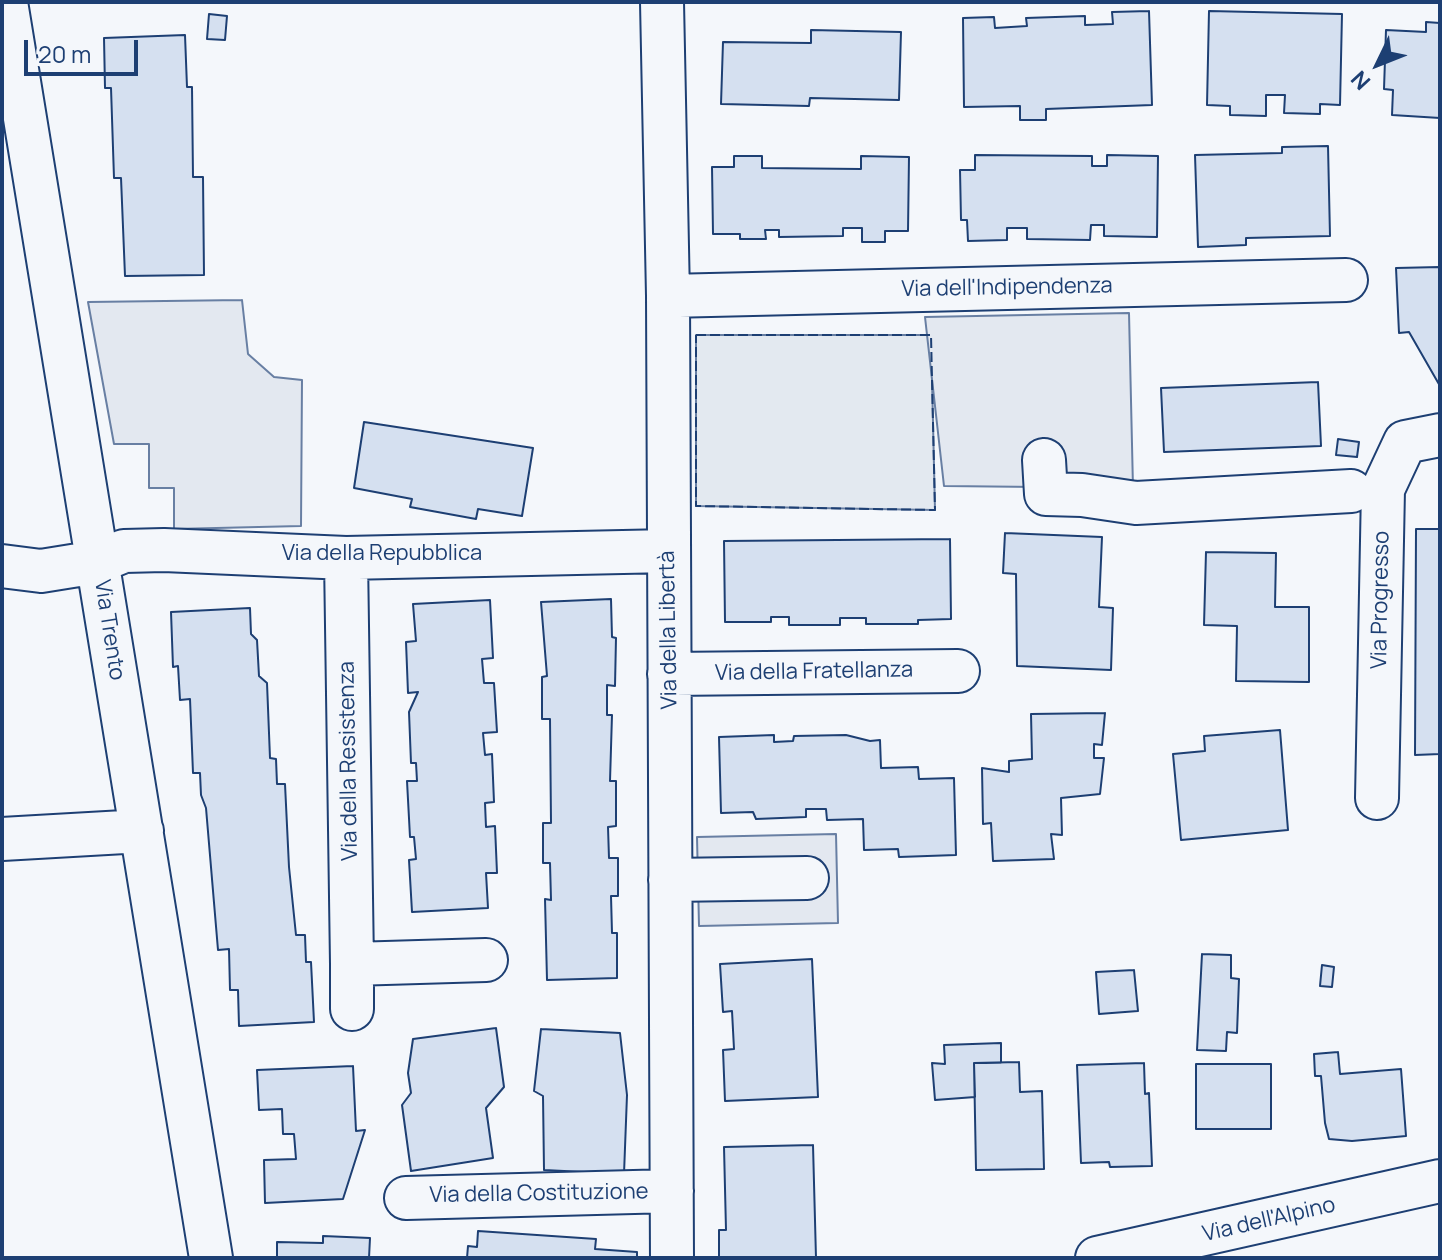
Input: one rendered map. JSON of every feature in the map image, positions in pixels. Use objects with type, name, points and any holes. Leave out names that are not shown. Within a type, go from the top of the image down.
[{"type":"street","name":"Via della Libertà","points":[[662,2],[668,296],[672,1258]]},
{"type":"street","name":"Via Trento","points":[[6,20],[211,1258]]},
{"type":"street","name":"Via dell'Indipendenza","points":[[668,296],[1346,280]]},
{"type":"street","name":"Via Progresso","points":[[1377,798],[1383,489],[1405,442],[1440,435]]},
{"type":"street","points":[[1044,460],[1046,494],[1082,495],[1136,503],[1351,491]]},
{"type":"street","name":"Via della Repubblica","points":[[2,566],[41,571],[97,562],[124,551],[164,550],[346,558],[669,551]]},
{"type":"street","name":"Via della Resistenza","points":[[346,558],[352,1009]]},
{"type":"street","name":"Via della Fratellanza","points":[[669,674],[958,671]]},
{"type":"street","points":[[2,839],[142,831]]},
{"type":"street","points":[[670,880],[807,878]]},
{"type":"street","points":[[352,964],[486,960]]},
{"type":"street","name":"Via dell'Alpino","points":[[1097,1258],[1440,1181]]},
{"type":"street","name":"Via della Costituzione","points":[[406,1198],[672,1191]]},
{"type":"shaded area","points":[[242,300],[248,354],[274,377],[302,380],[301,526],[174,529],[174,488],[149,488],[149,444],[114,444],[88,302]]},
{"type":"shaded area","points":[[1129,313],[1133,488],[944,486],[925,317]]},
{"type":"shaded area","points":[[696,335],[931,335],[935,510],[696,506]]},
{"type":"shaded area","points":[[836,834],[838,923],[699,926],[697,837]]},
{"type":"building","points":[[1149,11],[1152,105],[1046,109],[1046,120],[1020,120],[1020,106],[964,107],[963,18],[994,17],[995,28],[1027,26],[1026,18],[1085,16],[1085,25],[1113,24],[1112,12]]},
{"type":"building","points":[[1209,11],[1342,14],[1340,105],[1320,104],[1320,114],[1284,113],[1285,95],[1266,95],[1266,116],[1230,115],[1230,106],[1207,105]]},
{"type":"building","points":[[209,14],[227,16],[225,40],[207,39]]},
{"type":"building","points":[[1426,22],[1440,23],[1440,118],[1392,115],[1393,90],[1384,89],[1386,30],[1426,32]]},
{"type":"building","points":[[811,30],[901,32],[899,100],[810,98],[809,106],[721,104],[723,42],[811,43]]},
{"type":"building","points":[[185,35],[187,87],[192,87],[193,177],[203,177],[204,275],[125,276],[121,178],[114,178],[111,88],[105,88],[104,38]]},
{"type":"building","points":[[1328,146],[1330,236],[1246,238],[1246,245],[1198,247],[1195,155],[1282,153],[1282,147]]},
{"type":"building","points":[[975,155],[1092,156],[1092,166],[1107,166],[1107,155],[1158,156],[1157,237],[1104,236],[1104,225],[1091,225],[1090,240],[1027,239],[1027,228],[1007,228],[1007,240],[968,241],[967,220],[961,220],[960,170],[975,170]]},
{"type":"building","points":[[734,156],[762,156],[762,168],[861,169],[861,156],[909,157],[908,231],[885,231],[885,242],[862,242],[862,228],[843,228],[843,236],[779,237],[779,230],[765,230],[766,239],[740,239],[740,234],[713,234],[712,167],[734,167]]},
{"type":"building","points":[[1440,267],[1440,386],[1409,332],[1399,333],[1396,268]]},
{"type":"building","points":[[1318,382],[1321,446],[1164,452],[1161,388]]},
{"type":"building","points":[[364,422],[533,448],[522,516],[478,509],[476,519],[410,507],[412,499],[354,488]]},
{"type":"building","points":[[1338,439],[1359,442],[1357,457],[1336,455]]},
{"type":"building","points":[[1416,529],[1440,529],[1440,754],[1415,755]]},
{"type":"building","points":[[1005,533],[1102,537],[1099,607],[1113,608],[1111,670],[1017,666],[1016,574],[1003,573]]},
{"type":"building","points":[[950,539],[951,619],[918,620],[918,624],[866,624],[866,618],[840,618],[840,625],[789,625],[789,617],[771,617],[771,622],[725,622],[724,541]]},
{"type":"building","points":[[1206,552],[1276,553],[1275,607],[1309,607],[1309,682],[1236,681],[1237,626],[1204,625]]},
{"type":"building","points":[[611,599],[612,637],[616,638],[615,686],[607,685],[607,715],[612,715],[610,781],[616,781],[616,826],[608,827],[609,858],[618,858],[618,896],[611,896],[612,933],[617,933],[617,978],[547,980],[545,899],[551,900],[550,863],[543,863],[543,823],[551,823],[550,719],[542,719],[542,677],[547,676],[541,602]]},
{"type":"building","points":[[490,600],[493,658],[482,659],[484,683],[494,683],[497,732],[483,733],[485,755],[492,754],[494,802],[485,803],[486,827],[495,826],[497,873],[486,873],[488,908],[412,912],[409,860],[416,859],[414,837],[410,837],[407,781],[417,781],[416,763],[411,763],[409,712],[418,692],[408,693],[406,642],[416,641],[413,604]]},
{"type":"building","points":[[250,608],[251,634],[257,640],[259,676],[267,683],[270,758],[276,759],[277,784],[285,784],[296,935],[305,935],[306,962],[311,962],[314,1022],[239,1026],[238,990],[230,990],[229,949],[218,950],[206,808],[201,795],[200,773],[193,773],[190,699],[180,700],[178,666],[173,667],[171,612]]},
{"type":"building","points":[[1105,713],[1102,745],[1094,744],[1094,758],[1104,758],[1100,794],[1061,798],[1062,835],[1051,834],[1054,859],[993,861],[991,823],[983,824],[982,768],[1009,772],[1009,761],[1032,759],[1031,714]]},
{"type":"building","points":[[1280,730],[1288,830],[1181,840],[1173,754],[1205,751],[1204,736]]},
{"type":"building","points":[[774,735],[774,742],[793,741],[794,736],[846,735],[870,741],[880,740],[881,768],[918,767],[919,779],[954,778],[956,855],[899,857],[898,849],[864,850],[863,819],[827,820],[826,809],[806,809],[806,817],[756,819],[753,812],[721,813],[719,737]]},
{"type":"building","points":[[1202,954],[1231,955],[1231,978],[1239,979],[1237,1033],[1227,1032],[1226,1051],[1197,1050]]},
{"type":"building","points":[[812,959],[818,1097],[725,1101],[723,1050],[734,1049],[732,1011],[723,1012],[720,964]]},
{"type":"building","points":[[1322,965],[1334,967],[1332,987],[1320,986]]},
{"type":"building","points":[[1134,970],[1138,1011],[1099,1014],[1096,972]]},
{"type":"building","points":[[496,1028],[504,1087],[486,1108],[493,1158],[411,1171],[402,1105],[411,1093],[408,1073],[413,1039]]},
{"type":"building","points":[[541,1029],[620,1033],[627,1095],[624,1174],[544,1170],[543,1096],[534,1091]]},
{"type":"building","points":[[1001,1043],[1001,1063],[974,1063],[975,1097],[935,1100],[932,1063],[945,1064],[944,1045]]},
{"type":"building","points":[[1338,1052],[1340,1074],[1401,1069],[1406,1136],[1352,1141],[1329,1139],[1321,1076],[1315,1076],[1314,1054]]},
{"type":"building","points":[[1019,1062],[1020,1092],[1042,1091],[1044,1169],[976,1170],[974,1063]]},
{"type":"building","points":[[1144,1063],[1145,1094],[1149,1093],[1152,1166],[1110,1167],[1109,1162],[1081,1163],[1077,1065]]},
{"type":"building","points":[[1196,1064],[1271,1064],[1271,1129],[1196,1129]]},
{"type":"building","points":[[353,1066],[356,1131],[365,1130],[343,1199],[265,1203],[264,1160],[296,1159],[294,1134],[283,1134],[282,1109],[259,1110],[257,1070]]},
{"type":"building","points":[[813,1145],[816,1258],[719,1258],[719,1230],[726,1230],[724,1147]]},
{"type":"building","points":[[478,1231],[596,1239],[595,1249],[637,1252],[637,1258],[467,1258],[468,1246],[477,1247]]},
{"type":"building","points":[[323,1236],[370,1238],[369,1258],[277,1258],[277,1242],[323,1243]]},
{"type":"fence","points":[[696,335],[931,335],[935,510],[696,506],[696,335]]}]
